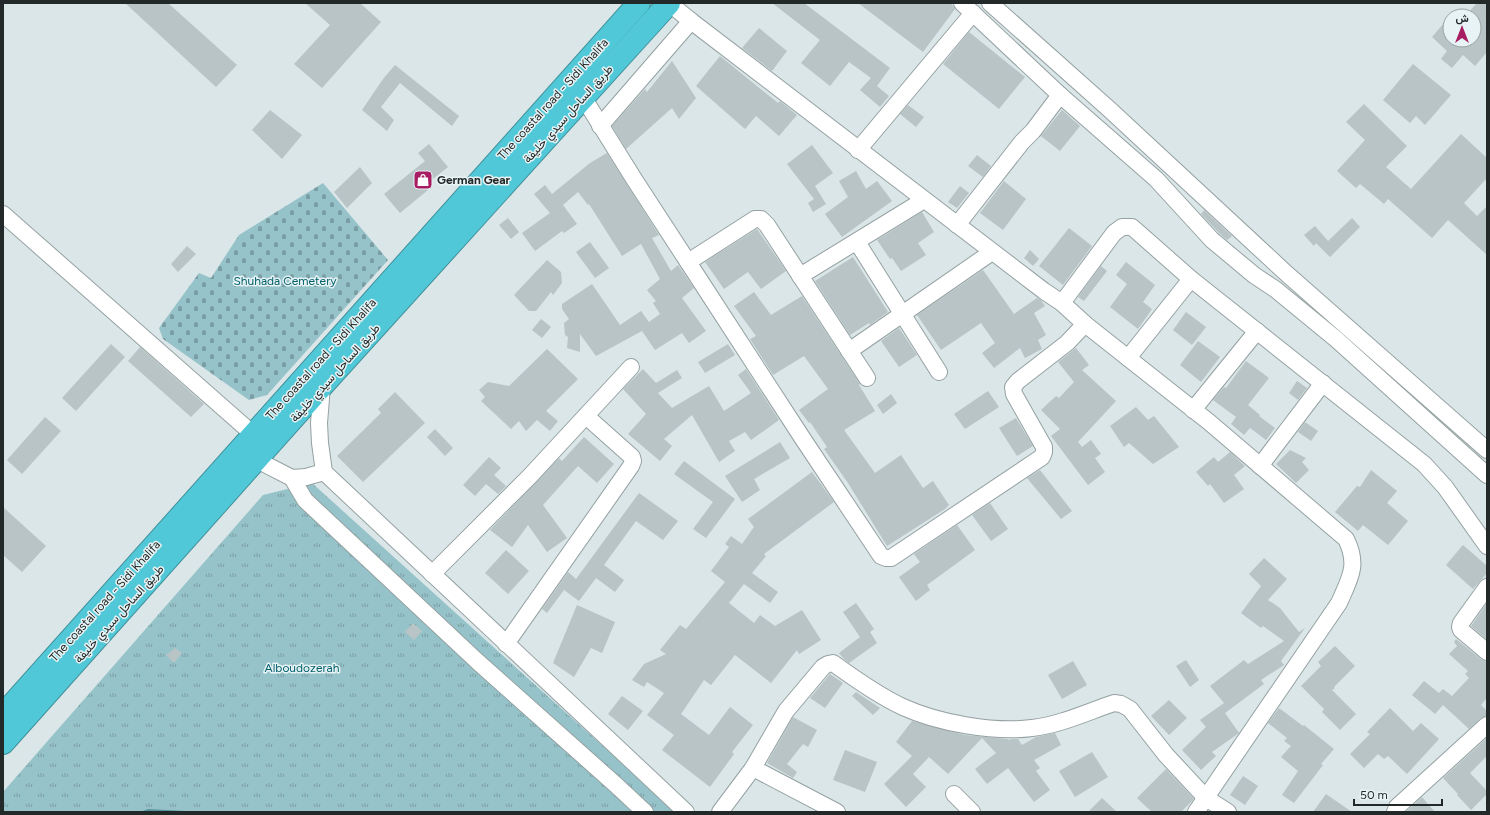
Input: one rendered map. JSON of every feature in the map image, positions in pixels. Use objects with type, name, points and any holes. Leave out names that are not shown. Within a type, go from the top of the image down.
[{"type":"highway","name":"The coastal road - Sidi Khalifa","points":[[3,715],[639,3]]},
{"type":"highway","name":"طريق الساحل سيدي خليفة","points":[[3,744],[322,386],[669,3]]},
{"type":"street","points":[[669,3],[858,150],[1062,303],[1085,324],[1193,410],[1346,538],[1353,560],[1351,576],[1339,603],[1196,812]]},
{"type":"street","points":[[990,3],[1109,109],[1287,274],[1487,450]]},
{"type":"street","points":[[858,150],[968,8],[1060,95],[1156,179],[1177,201],[1191,219],[1212,240],[1254,275],[1276,289],[1484,466]]},
{"type":"street","points":[[600,126],[691,21]]},
{"type":"street","points":[[957,225],[1060,95]]},
{"type":"street","points":[[583,97],[600,126],[688,262],[881,556],[891,558],[1042,457],[1044,447],[1014,394],[1013,387],[1018,381],[1067,343],[1085,324]]},
{"type":"street","points":[[1177,201],[1193,188]]},
{"type":"street","points":[[800,276],[924,200]]},
{"type":"street","points":[[3,214],[254,435]]},
{"type":"street","points":[[688,262],[755,219],[761,219],[767,225],[867,378]]},
{"type":"street","points":[[1062,303],[1114,233],[1122,227],[1132,227],[1191,279],[1424,464],[1445,487],[1487,546]]},
{"type":"street","points":[[857,242],[939,372]]},
{"type":"street","points":[[849,351],[992,252]]},
{"type":"street","points":[[1276,289],[1287,274]]},
{"type":"street","points":[[1128,358],[1191,279]]},
{"type":"street","points":[[1193,410],[1257,331]]},
{"type":"street","points":[[432,574],[530,476],[631,367]]},
{"type":"street","points":[[1260,466],[1322,383]]},
{"type":"street","points":[[322,386],[319,423],[324,472],[686,812]]},
{"type":"street","points":[[506,644],[632,466],[634,461],[632,457],[586,416]]},
{"type":"street","points":[[257,460],[292,478],[306,477],[324,472]]},
{"type":"street","points":[[292,478],[305,500],[316,511],[478,662],[645,812]]},
{"type":"street","points":[[1487,587],[1461,623],[1460,627],[1461,630],[1487,652]]},
{"type":"street","points":[[720,812],[753,768],[786,711],[823,667],[833,663],[865,685],[903,707],[929,717],[970,726],[1031,728],[1049,725],[1114,703],[1121,704],[1130,709],[1166,755],[1206,798],[1228,812]]},
{"type":"street","points":[[1395,812],[1397,807],[1487,725]]},
{"type":"street","points":[[753,768],[837,812]]},
{"type":"street","points":[[954,794],[972,812]]},
{"type":"green space","name":"Shuhada Cemetery","points":[[323,183],[388,260],[267,395],[249,400],[163,339],[159,328],[199,273],[211,278],[239,235]]},
{"type":"green space","name":"Alboudozerah","points":[[312,483],[668,805],[673,812],[3,812],[3,792],[263,495]]},
{"type":"water","points":[[148,809],[204,812],[140,812]]},
{"type":"building","points":[[125,3],[168,3],[237,65],[216,87]]},
{"type":"building","points":[[305,3],[360,3],[381,22],[322,88],[294,64],[330,25]]},
{"type":"building","points":[[772,3],[804,3],[890,68],[877,86],[889,96],[880,107],[860,90],[871,78],[849,62],[830,86],[801,63],[820,40]]},
{"type":"building","points":[[858,3],[951,3],[955,9],[923,52]]},
{"type":"building","points":[[1477,3],[1487,3],[1487,52],[1475,66],[1463,55],[1452,68],[1441,59],[1447,51],[1444,48],[1482,48],[1482,8],[1472,8]]},
{"type":"building","points":[[1442,25],[1442,46],[1432,37]]},
{"type":"building","points":[[759,28],[787,51],[772,71],[742,48]]},
{"type":"building","points":[[969,32],[1025,77],[999,109],[943,64]]},
{"type":"building","points":[[720,56],[778,103],[780,101],[797,115],[779,136],[756,116],[745,129],[696,86]]},
{"type":"building","points":[[672,61],[696,98],[679,119],[672,108],[626,149],[612,126],[645,89],[647,92]]},
{"type":"building","points":[[1413,64],[1451,95],[1425,125],[1416,116],[1410,123],[1383,100]]},
{"type":"building","points":[[395,65],[459,116],[452,126],[400,83],[381,107],[394,120],[387,131],[362,110],[383,79]]},
{"type":"building","points":[[1364,104],[1407,146],[1386,167],[1411,189],[1461,134],[1487,158],[1487,178],[1464,203],[1477,216],[1487,206],[1487,255],[1448,220],[1432,238],[1388,199],[1384,204],[1360,184],[1356,188],[1337,171],[1365,140],[1346,122]]},
{"type":"building","points":[[908,105],[924,117],[916,127],[900,114]]},
{"type":"building","points":[[270,110],[302,135],[282,159],[252,130]]},
{"type":"building","points":[[1062,110],[1080,126],[1060,151],[1041,136]]},
{"type":"building","points":[[429,144],[448,167],[424,186],[428,190],[400,213],[384,194],[425,161],[418,153]]},
{"type":"building","points":[[812,145],[833,173],[815,186],[826,204],[813,212],[808,203],[814,199],[787,164]]},
{"type":"building","points":[[607,153],[659,235],[652,238],[671,271],[678,265],[694,288],[682,298],[706,331],[689,343],[682,333],[655,350],[642,331],[596,356],[580,334],[580,352],[567,348],[568,337],[565,335],[564,323],[569,319],[562,309],[562,304],[592,284],[620,325],[641,311],[649,322],[660,314],[653,303],[656,301],[647,290],[660,279],[641,244],[622,256],[589,204],[588,205],[578,192],[563,205],[577,224],[564,233],[562,231],[535,251],[522,233],[550,213],[534,194],[545,185],[552,194],[590,163]]},
{"type":"building","points":[[977,155],[991,166],[983,177],[968,166]]},
{"type":"building","points":[[360,167],[372,183],[347,208],[334,192]]},
{"type":"building","points":[[856,171],[866,189],[877,181],[892,201],[842,237],[825,214],[848,197],[839,181]]},
{"type":"building","points":[[1004,181],[1026,199],[1003,230],[980,213]]},
{"type":"building","points":[[960,186],[969,193],[957,208],[948,202]]},
{"type":"building","points":[[1204,210],[1232,236],[1227,240],[1219,233],[1201,214]]},
{"type":"building","points":[[922,212],[934,232],[918,243],[926,255],[901,271],[892,258],[890,259],[877,240]]},
{"type":"building","points":[[508,218],[519,232],[511,239],[499,225]]},
{"type":"building","points":[[1352,218],[1360,227],[1330,257],[1316,243],[1314,246],[1304,235],[1315,226],[1328,241]]},
{"type":"building","points":[[1069,228],[1092,246],[1063,285],[1039,266]]},
{"type":"building","points":[[757,229],[786,271],[761,289],[748,272],[724,289],[705,262]]},
{"type":"building","points":[[590,242],[609,268],[595,278],[576,252]]},
{"type":"building","points":[[187,246],[196,254],[178,272],[171,264]]},
{"type":"building","points":[[1030,250],[1039,259],[1033,266],[1024,258]]},
{"type":"building","points":[[853,257],[888,312],[870,325],[869,323],[850,335],[815,281]]},
{"type":"building","points":[[547,260],[561,272],[562,283],[553,295],[551,292],[536,311],[529,311],[514,295]]},
{"type":"building","points":[[1126,262],[1155,285],[1143,302],[1152,309],[1138,329],[1110,307],[1127,284],[1116,275]]},
{"type":"building","points":[[1101,266],[1107,271],[1084,301],[1078,297]]},
{"type":"building","points":[[983,270],[1014,314],[1037,298],[1041,300],[1045,306],[1034,313],[1046,335],[1038,340],[1042,349],[1025,358],[1020,348],[994,368],[982,353],[995,343],[981,323],[941,350],[917,315]]},
{"type":"building","points":[[754,292],[771,315],[802,296],[860,384],[859,385],[875,411],[844,430],[875,473],[901,455],[923,488],[933,481],[949,505],[945,509],[887,546],[848,483],[824,449],[827,447],[810,422],[809,423],[799,410],[828,389],[804,356],[773,375],[750,339],[756,336],[734,306]]},
{"type":"building","points":[[1186,312],[1206,327],[1192,345],[1173,330]]},
{"type":"building","points":[[541,319],[551,327],[542,338],[532,330]]},
{"type":"building","points":[[899,328],[917,355],[899,367],[881,341]]},
{"type":"building","points":[[1198,341],[1220,357],[1201,382],[1180,365]]},
{"type":"building","points":[[111,344],[125,357],[76,411],[62,398]]},
{"type":"building","points":[[728,344],[735,355],[705,373],[698,362]]},
{"type":"building","points":[[140,347],[204,404],[191,417],[128,361]]},
{"type":"building","points":[[1076,348],[1089,365],[1082,370],[1116,401],[1078,442],[1082,447],[1091,440],[1101,454],[1095,458],[1105,472],[1088,485],[1051,436],[1060,429],[1041,410],[1056,396],[1059,398],[1074,382],[1058,362]]},
{"type":"building","points":[[547,349],[578,379],[546,411],[558,421],[550,431],[537,420],[526,431],[519,421],[511,429],[481,401],[485,397],[479,390],[488,382],[509,386]]},
{"type":"building","points":[[1246,361],[1269,378],[1248,405],[1260,415],[1259,416],[1275,428],[1266,440],[1250,428],[1244,435],[1231,424],[1236,417],[1213,400],[1224,387],[1226,388]]},
{"type":"building","points":[[643,369],[656,383],[677,370],[682,378],[658,393],[672,408],[709,386],[724,411],[751,393],[738,375],[746,369],[779,420],[751,440],[745,432],[729,441],[735,451],[719,462],[692,415],[664,439],[672,446],[660,461],[628,434],[646,414],[623,389]]},
{"type":"building","points":[[1297,381],[1307,388],[1298,400],[1289,393]]},
{"type":"building","points":[[988,391],[999,407],[965,429],[954,414]]},
{"type":"building","points":[[395,392],[425,423],[363,482],[337,456],[381,413],[378,409]]},
{"type":"building","points":[[891,394],[897,403],[883,414],[877,405]]},
{"type":"building","points":[[1136,407],[1148,420],[1154,416],[1179,447],[1153,464],[1129,443],[1124,447],[1110,426]]},
{"type":"building","points":[[45,417],[61,431],[22,474],[7,460]]},
{"type":"building","points":[[1016,418],[1033,446],[1017,456],[999,428]]},
{"type":"building","points":[[1305,422],[1318,431],[1311,441],[1298,432]]},
{"type":"building","points":[[435,429],[453,448],[445,456],[427,437]]},
{"type":"building","points":[[584,437],[614,464],[597,483],[578,466],[543,505],[567,538],[547,552],[528,525],[512,547],[490,530],[559,458],[562,461]]},
{"type":"building","points":[[780,442],[790,458],[754,479],[760,490],[742,502],[725,476]]},
{"type":"building","points":[[1290,450],[1306,458],[1302,462],[1309,470],[1296,483],[1276,464]]},
{"type":"building","points":[[1230,452],[1245,466],[1234,475],[1244,489],[1224,503],[1210,484],[1208,486],[1196,472],[1214,457],[1218,462]]},
{"type":"building","points":[[489,457],[501,468],[494,475],[506,486],[498,494],[486,484],[475,496],[463,485]]},
{"type":"building","points":[[684,461],[735,499],[706,538],[693,529],[713,502],[674,474]]},
{"type":"building","points":[[1040,470],[1072,511],[1061,519],[1027,478]]},
{"type":"building","points":[[1371,470],[1397,491],[1387,503],[1408,521],[1388,545],[1363,525],[1358,531],[1335,512],[1357,486],[1360,487]]},
{"type":"building","points":[[812,472],[834,502],[764,554],[766,556],[752,573],[778,592],[770,603],[744,584],[729,603],[754,623],[760,615],[775,626],[802,610],[821,640],[799,654],[797,650],[771,683],[735,655],[711,685],[704,680],[681,714],[709,735],[730,707],[753,725],[732,752],[734,754],[710,787],[662,750],[674,735],[647,715],[664,693],[647,682],[644,687],[632,680],[644,664],[666,654],[660,650],[680,625],[686,629],[725,582],[711,571],[729,547],[725,544],[731,536],[742,544],[754,527],[748,519]]},
{"type":"building","points":[[639,493],[678,521],[663,540],[636,521],[604,565],[624,580],[615,592],[596,578],[579,601],[564,590],[547,613],[542,609],[568,572],[576,579]]},
{"type":"building","points":[[990,503],[1008,529],[991,541],[972,515]]},
{"type":"building","points":[[3,507],[46,546],[22,572],[3,555]]},
{"type":"building","points":[[957,525],[975,550],[927,585],[930,590],[916,601],[899,577],[920,562],[914,554]]},
{"type":"building","points":[[1463,545],[1487,566],[1487,573],[1473,589],[1446,565]]},
{"type":"building","points":[[506,550],[529,571],[508,594],[485,573]]},
{"type":"building","points":[[1264,558],[1287,579],[1268,600],[1280,608],[1299,632],[1305,628],[1281,661],[1284,665],[1261,680],[1264,684],[1225,713],[1239,733],[1212,752],[1216,756],[1201,770],[1182,750],[1206,727],[1200,720],[1224,703],[1210,686],[1244,660],[1248,664],[1284,641],[1263,626],[1261,628],[1241,613],[1261,586],[1249,574]]},
{"type":"building","points":[[856,603],[874,629],[870,632],[877,643],[849,663],[839,653],[860,637],[843,612]]},
{"type":"building","points":[[1487,603],[1487,640],[1471,626]]},
{"type":"building","points":[[577,605],[615,622],[602,653],[591,648],[574,677],[553,663]]},
{"type":"building","points":[[413,623],[422,631],[414,640],[405,632]]},
{"type":"building","points":[[1456,639],[1481,659],[1487,661],[1487,698],[1481,705],[1487,711],[1487,716],[1481,718],[1469,729],[1443,705],[1435,714],[1412,695],[1424,681],[1439,693],[1443,689],[1452,696],[1469,678],[1465,674],[1468,671],[1449,654],[1457,646],[1454,642]]},
{"type":"building","points":[[1335,646],[1355,666],[1332,690],[1356,714],[1340,730],[1322,712],[1324,709],[1301,686],[1321,666],[1318,662]]},
{"type":"building","points":[[175,648],[182,653],[174,663],[166,655]]},
{"type":"building","points":[[1186,660],[1199,680],[1190,687],[1176,666]]},
{"type":"building","points":[[1073,661],[1087,685],[1062,699],[1048,675]]},
{"type":"building","points":[[830,674],[843,683],[825,708],[810,698]]},
{"type":"building","points":[[856,692],[880,708],[873,715],[852,696]]},
{"type":"building","points":[[622,696],[643,711],[628,730],[608,714]]},
{"type":"building","points":[[1169,700],[1187,718],[1169,735],[1151,716]]},
{"type":"building","points":[[1279,708],[1303,726],[1304,725],[1334,749],[1321,764],[1323,765],[1294,803],[1282,795],[1298,771],[1281,757],[1291,746],[1284,741],[1287,738],[1268,723]]},
{"type":"building","points":[[1390,708],[1413,731],[1421,723],[1439,739],[1407,774],[1388,756],[1384,759],[1378,754],[1364,768],[1350,754],[1370,734],[1367,732]]},
{"type":"building","points":[[793,717],[817,730],[808,747],[803,744],[787,764],[797,772],[793,778],[767,763]]},
{"type":"building","points":[[912,721],[965,735],[1010,740],[1018,739],[1022,745],[1036,737],[1055,733],[1061,745],[1034,760],[1040,768],[1036,771],[1050,790],[1034,802],[1008,768],[987,784],[975,769],[996,753],[982,738],[948,774],[929,757],[913,774],[926,787],[906,807],[884,784],[912,756],[896,742]]},
{"type":"building","points":[[1487,738],[1487,756],[1470,773],[1487,791],[1487,794],[1471,810],[1443,778]]},
{"type":"building","points":[[845,750],[877,762],[865,792],[833,780]]},
{"type":"building","points":[[1092,752],[1108,777],[1075,797],[1059,771]]},
{"type":"building","points":[[1166,769],[1194,799],[1181,812],[1152,812],[1137,798]]},
{"type":"building","points":[[1243,776],[1258,786],[1245,805],[1230,795]]},
{"type":"building","points":[[1326,794],[1352,812],[1313,812]]},
{"type":"building","points":[[1422,797],[1435,812],[1406,812]]},
{"type":"building","points":[[1102,798],[1117,812],[1088,812]]},
{"type":"place","name":"German Gear","points":[[423,180]]}]
